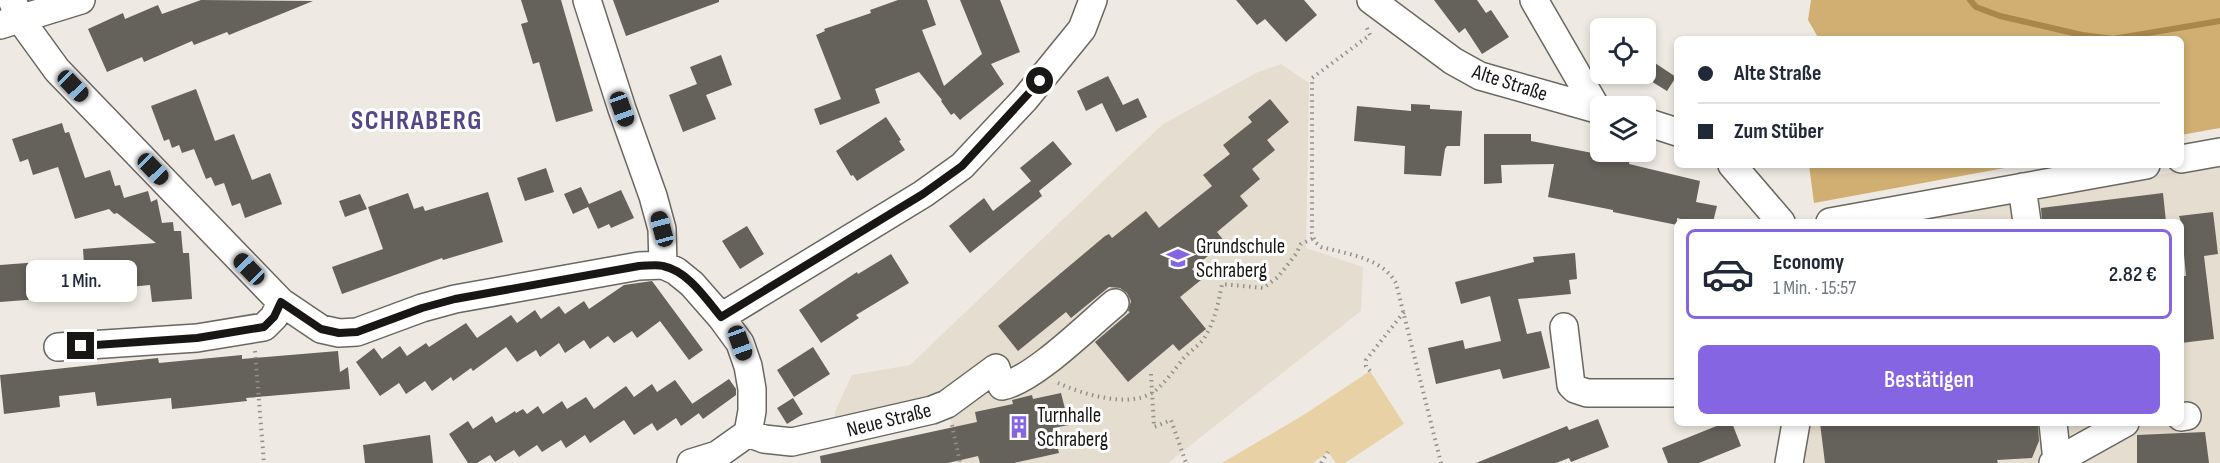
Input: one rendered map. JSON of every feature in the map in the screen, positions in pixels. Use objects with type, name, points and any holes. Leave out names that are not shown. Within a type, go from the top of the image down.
[{"type":"street","points":[[81,0],[11,14],[57,70],[281,302],[321,329],[339,333],[357,332],[422,308],[455,299],[639,266],[663,265],[676,271],[692,284],[721,317],[740,343],[748,366],[752,411],[748,433],[720,463]]},
{"type":"street","points":[[587,0],[653,196],[662,229],[663,265]]},
{"type":"street","points":[[721,317],[923,194],[962,166],[1025,99],[1082,29],[1093,0]]},
{"type":"street","points":[[1534,0],[1591,96]]},
{"type":"street","name":"Alte Straße","points":[[1369,13],[1480,76],[1590,107]]},
{"type":"street","points":[[1656,125],[1674,131]]},
{"type":"street","points":[[2184,159],[2220,153]]},
{"type":"street","points":[[1735,168],[1778,219]]},
{"type":"street","points":[[1846,219],[2129,168]]},
{"type":"street","points":[[2022,187],[2027,219]]},
{"type":"street","points":[[58,347],[197,338],[264,327],[274,317],[281,302]]},
{"type":"street","name":"Neue Straße","points":[[748,433],[764,439],[792,442],[921,413],[947,404],[996,368],[1002,386],[1014,384],[1039,367],[1115,303]]},
{"type":"street","points":[[1564,327],[1571,385],[1575,390],[1587,393],[1674,393]]},
{"type":"street","points":[[1789,463],[1795,426]]},
{"type":"street","points":[[2053,426],[2055,462],[2120,426]]},
{"type":"street","points":[[691,463],[717,455],[748,433]]},
{"type":"path","points":[[1369,13],[1370,34],[1312,78],[1312,233],[1315,242],[1321,247],[1377,264],[1390,272],[1396,283],[1404,312],[1441,463]]},
{"type":"path","points":[[1039,367],[1059,384],[1114,399],[1136,398],[1152,393],[1202,341],[1213,323],[1220,302],[1222,284],[1263,288],[1278,277],[1302,244],[1314,238]]},
{"type":"path","points":[[1370,371],[1366,366],[1366,360],[1404,312]]},
{"type":"path","points":[[254,329],[264,463]]},
{"type":"path","points":[[1151,374],[1154,427],[1171,420],[1186,463]]},
{"type":"path","points":[[947,404],[960,463]]},
{"type":"path","points":[[1321,463],[1328,452]]},
{"type":"shaded area","points":[[1811,0],[2220,0],[2220,128],[2184,134],[2184,36],[1817,36],[1808,20]]},
{"type":"shaded area","name":"Grundschule Schraberg","points":[[1281,64],[1309,83],[1306,248],[1363,267],[1361,311],[1168,463],[960,463],[947,404],[930,401],[833,426],[836,409],[852,375],[910,365],[1163,124],[1256,73]]},
{"type":"shaded area","points":[[2220,164],[2220,463],[1795,463],[1802,426],[2184,426],[2184,219],[1910,219]]},
{"type":"shaded area","points":[[1809,168],[2005,168],[1814,203]]},
{"type":"shaded area","points":[[1370,371],[1404,424],[1345,463],[1336,463],[1328,452],[1313,463],[1222,463],[1305,414]]},
{"type":"building","points":[[201,0],[313,1],[229,35],[227,32],[194,45],[192,41],[144,62],[142,57],[107,72],[88,29],[123,13],[125,19],[158,5],[162,14]]},
{"type":"building","points":[[521,0],[561,0],[593,111],[556,122],[539,62],[533,64],[521,24],[528,22]]},
{"type":"building","points":[[613,0],[719,0],[719,2],[626,36]]},
{"type":"building","points":[[898,0],[927,0],[936,25],[922,30],[944,86],[982,54],[960,0],[1000,0],[1020,52],[991,64],[1004,84],[960,120],[954,113],[951,115],[919,72],[875,89],[880,103],[820,125],[814,109],[841,99],[816,35],[825,31],[824,29],[871,13],[870,10]]},
{"type":"building","points":[[1236,0],[1304,0],[1317,15],[1286,42],[1265,19],[1257,25]]},
{"type":"building","points":[[1434,0],[1477,0],[1486,13],[1491,10],[1509,37],[1482,54],[1465,28],[1459,33]]},
{"type":"building","points":[[721,55],[732,85],[706,95],[716,119],[683,132],[669,95],[697,84],[690,67]]},
{"type":"building","points":[[1656,64],[1674,76],[1674,80],[1667,91],[1656,84]]},
{"type":"building","points":[[1108,76],[1123,105],[1138,98],[1147,117],[1116,132],[1102,103],[1086,111],[1077,91]]},
{"type":"building","points":[[196,89],[215,141],[234,134],[252,180],[270,173],[282,204],[245,218],[240,203],[232,206],[224,183],[215,186],[211,177],[206,179],[194,149],[182,153],[179,145],[172,148],[169,139],[164,141],[151,106]]},
{"type":"building","name":"Grundschule Schraberg","points":[[1270,99],[1289,122],[1267,140],[1275,150],[1252,169],[1260,179],[1240,196],[1248,206],[1217,232],[1225,242],[1192,269],[1201,280],[1180,297],[1206,329],[1179,351],[1173,344],[1128,382],[1095,342],[1130,312],[1128,311],[1131,301],[1127,293],[1120,288],[1109,287],[1071,318],[1066,312],[1018,351],[998,326],[1105,236],[1109,234],[1112,238],[1146,211],[1159,228],[1212,186],[1203,175],[1230,154],[1223,145],[1252,122],[1248,117]]},
{"type":"building","points":[[1411,104],[1430,105],[1430,109],[1462,111],[1460,146],[1447,146],[1445,149],[1441,176],[1404,174],[1405,146],[1354,141],[1357,106],[1411,111]]},
{"type":"building","points":[[886,117],[905,150],[857,181],[853,175],[851,176],[836,151]]},
{"type":"building","points":[[62,123],[65,133],[69,132],[85,178],[110,170],[115,186],[120,185],[124,198],[148,191],[151,202],[157,199],[162,223],[173,222],[174,231],[181,231],[183,253],[189,253],[192,299],[152,302],[150,285],[65,293],[65,297],[0,302],[0,265],[40,262],[40,268],[84,264],[83,249],[156,243],[109,209],[75,219],[58,167],[33,175],[28,159],[20,162],[12,139]]},
{"type":"building","points":[[1484,134],[1531,134],[1531,141],[1590,153],[1590,162],[1629,162],[1629,164],[1700,181],[1696,202],[1717,206],[1714,219],[1677,218],[1674,219],[1674,224],[1548,197],[1554,164],[1501,165],[1502,183],[1484,184]]},
{"type":"building","points":[[1053,141],[1072,164],[1039,191],[1042,196],[970,253],[949,226],[984,198],[993,211],[1031,181],[1020,168]]},
{"type":"building","points":[[546,168],[554,192],[525,201],[517,178]]},
{"type":"building","points":[[581,187],[589,204],[621,190],[634,218],[611,228],[609,224],[598,229],[588,207],[573,214],[564,194]]},
{"type":"building","points":[[488,192],[503,242],[443,260],[442,258],[342,294],[332,267],[383,249],[368,207],[408,193],[414,209],[423,206],[425,211]]},
{"type":"building","points":[[2163,193],[2166,219],[2042,219],[2041,208]]},
{"type":"building","points":[[360,194],[367,209],[345,217],[339,201]]},
{"type":"building","points":[[2213,212],[2218,254],[2204,256],[2214,339],[2184,343],[2184,276],[2186,276],[2184,219],[2180,219],[2179,216]]},
{"type":"building","points":[[747,226],[764,254],[740,269],[722,241]]},
{"type":"building","points":[[1575,253],[1577,279],[1569,280],[1571,294],[1518,299],[1527,334],[1541,331],[1550,368],[1503,379],[1500,369],[1436,384],[1428,348],[1463,340],[1465,349],[1501,341],[1490,296],[1461,304],[1455,282],[1534,262],[1533,257]]},
{"type":"building","points":[[891,254],[909,283],[856,315],[859,318],[821,343],[799,310],[857,272],[858,274]]},
{"type":"building","points":[[652,281],[703,350],[689,360],[660,321],[637,338],[632,331],[614,343],[608,336],[590,349],[584,340],[565,353],[559,343],[540,357],[536,350],[517,362],[506,347],[473,371],[471,368],[453,381],[451,377],[432,391],[425,381],[406,394],[399,383],[380,396],[356,362],[374,348],[382,359],[400,346],[407,356],[426,343],[429,347],[466,323],[477,338],[511,315],[517,323],[535,310],[541,319],[559,306],[565,314],[584,301],[589,309],[624,285]]},
{"type":"building","points":[[813,347],[830,374],[794,397],[777,370]]},
{"type":"building","points":[[338,351],[340,372],[348,367],[350,389],[246,398],[247,401],[172,409],[171,398],[97,406],[95,392],[59,396],[60,407],[4,414],[0,375],[158,358],[159,363],[242,355],[242,359]]},
{"type":"building","points":[[729,379],[736,389],[736,395],[703,419],[692,404]]},
{"type":"building","points":[[675,380],[699,413],[681,426],[676,418],[657,431],[652,423],[634,435],[624,420],[590,443],[585,435],[566,448],[561,440],[542,452],[537,445],[519,457],[514,450],[495,462],[490,455],[477,463],[468,463],[449,434],[468,421],[473,429],[492,416],[496,423],[515,411],[516,413],[523,409],[527,414],[538,406],[543,414],[562,401],[567,409],[586,397],[594,409],[626,386],[634,397],[652,384],[657,392]]},
{"type":"building","points":[[1061,393],[1069,425],[1053,428],[1059,453],[1014,463],[980,463],[978,456],[948,463],[821,463],[820,456],[977,422],[975,412],[1013,404],[1012,400],[1032,395],[1033,399]]},
{"type":"building","points":[[793,398],[803,414],[787,424],[777,408]]},
{"type":"building","points":[[1598,419],[1609,447],[1571,462],[1569,458],[1556,463],[1476,463],[1567,426],[1569,430]]},
{"type":"building","points":[[1717,426],[1733,426],[1741,446],[1699,463],[1668,463],[1662,448]]},
{"type":"building","points":[[1820,426],[2038,426],[2039,441],[2032,458],[1997,460],[1998,463],[1825,463]]},
{"type":"building","points":[[2205,432],[2209,463],[2137,463],[2137,435]]},
{"type":"building","points":[[430,435],[433,463],[365,463],[363,445]]},
{"type":"waterway","points":[[1970,0],[1976,7],[2000,16],[2090,36]]},
{"type":"waterway","points":[[2131,36],[2220,21]]},
{"type":"place","name":"Grundschule Schraberg","points":[[1178,258]]},
{"type":"place","name":"Turnhalle Schraberg","points":[[1019,427]]},
{"type":"district","name":"SCHRABERG","points":[[417,121]]},
{"type":"route","points":[[81,346],[197,338],[264,327],[274,317],[281,302],[321,329],[339,333],[357,332],[422,308],[455,299],[639,266],[663,265],[676,271],[692,284],[721,317],[923,194],[962,166],[1040,81]]}]
